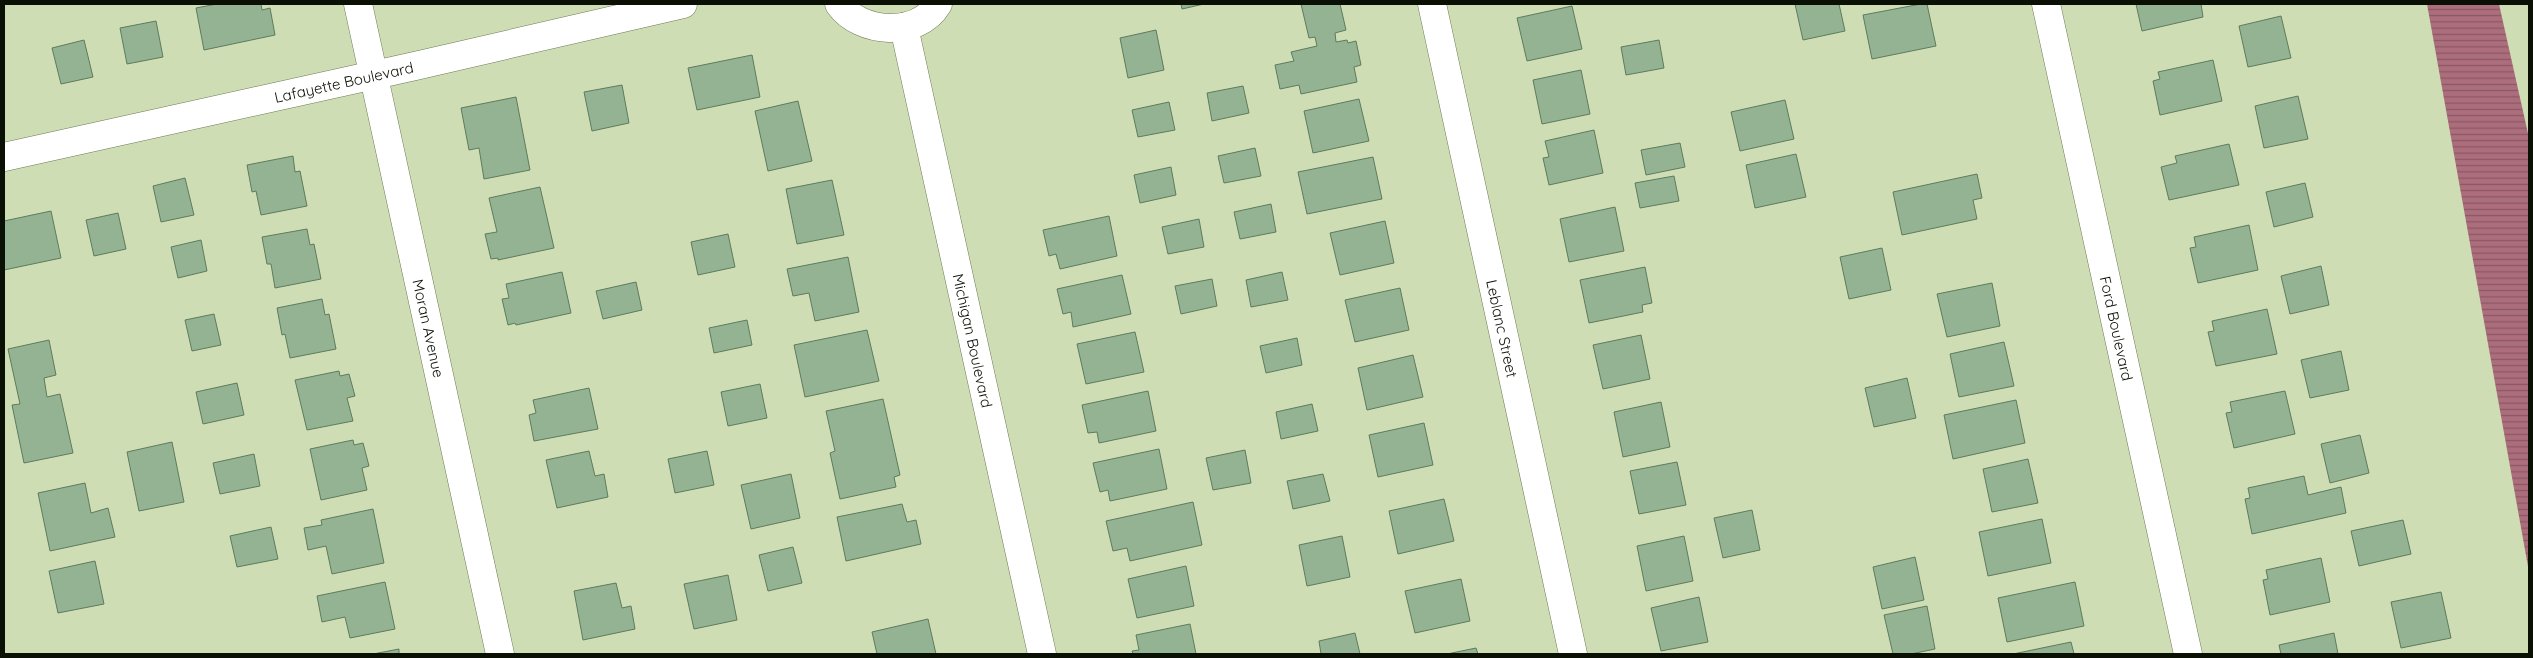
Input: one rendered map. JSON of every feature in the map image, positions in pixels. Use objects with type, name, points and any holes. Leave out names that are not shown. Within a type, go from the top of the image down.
[{"type":"street","name":"Moran Avenue","points":[[358,4],[500,654]]},
{"type":"street","name":"Lafayette Boulevard","points":[[4,157],[683,4]]},
{"type":"street","points":[[838,4],[843,10],[865,24],[891,29],[916,23],[938,4]]},
{"type":"street","name":"Leblanc Street","points":[[1432,4],[1573,654]]},
{"type":"street","name":"Ford Boulevard","points":[[2046,4],[2188,654]]},
{"type":"street","name":"Michigan Boulevard","points":[[904,27],[1042,654]]},
{"type":"shaded area","points":[[2427,4],[2499,4],[2529,138],[2529,572]]},
{"type":"building","points":[[217,4],[261,4],[262,10],[270,8],[275,35],[204,50],[196,8]]},
{"type":"building","points":[[1181,4],[1204,4],[1182,9]]},
{"type":"building","points":[[1301,4],[1340,4],[1346,30],[1335,33],[1336,42],[1347,40],[1348,43],[1356,41],[1361,65],[1354,67],[1357,82],[1301,94],[1299,85],[1280,89],[1275,65],[1294,61],[1291,52],[1317,46],[1315,37],[1309,38]]},
{"type":"building","points":[[1795,4],[1839,4],[1845,31],[1803,40]]},
{"type":"building","points":[[1927,4],[1936,46],[1872,59],[1863,15]]},
{"type":"building","points":[[2136,4],[2201,4],[2203,17],[2142,31]]},
{"type":"building","points":[[1572,6],[1582,49],[1527,61],[1517,18]]},
{"type":"building","points":[[2281,16],[2291,58],[2248,67],[2239,26]]},
{"type":"building","points":[[156,21],[163,57],[127,64],[120,28]]},
{"type":"building","points":[[1156,30],[1164,70],[1128,78],[1120,38]]},
{"type":"building","points":[[84,40],[93,77],[61,84],[52,48]]},
{"type":"building","points":[[1659,40],[1664,68],[1626,75],[1621,47]]},
{"type":"building","points":[[752,55],[760,97],[697,110],[688,68]]},
{"type":"building","points":[[2213,60],[2222,101],[2160,115],[2153,81],[2160,79],[2158,72]]},
{"type":"building","points":[[1581,70],[1590,114],[1542,124],[1533,80]]},
{"type":"building","points":[[622,85],[629,123],[592,131],[584,92]]},
{"type":"building","points":[[1243,86],[1249,113],[1212,121],[1207,93]]},
{"type":"building","points":[[2298,96],[2308,139],[2264,148],[2255,106]]},
{"type":"building","points":[[516,97],[530,170],[484,179],[479,148],[469,150],[461,108]]},
{"type":"building","points":[[1359,99],[1369,141],[1313,153],[1304,111]]},
{"type":"building","points":[[1785,100],[1794,139],[1740,151],[1731,112]]},
{"type":"building","points":[[798,101],[812,161],[768,171],[755,111]]},
{"type":"building","points":[[1169,102],[1175,130],[1138,137],[1132,110]]},
{"type":"building","points":[[1594,130],[1603,173],[1549,185],[1543,158],[1549,157],[1545,141]]},
{"type":"building","points":[[1680,143],[1685,167],[1646,175],[1641,150]]},
{"type":"building","points":[[2229,144],[2239,185],[2169,200],[2161,167],[2177,163],[2175,156]]},
{"type":"building","points":[[1255,148],[1261,176],[1224,183],[1218,156]]},
{"type":"building","points":[[1796,154],[1806,197],[1755,208],[1746,165]]},
{"type":"building","points":[[293,156],[295,172],[300,171],[307,206],[261,215],[256,191],[252,192],[247,165]]},
{"type":"building","points":[[1373,157],[1382,199],[1307,214],[1298,172]]},
{"type":"building","points":[[1171,167],[1176,195],[1140,203],[1134,175]]},
{"type":"building","points":[[1977,174],[1982,198],[1973,200],[1977,219],[1902,235],[1893,192]]},
{"type":"building","points":[[1674,176],[1679,201],[1640,208],[1635,183]]},
{"type":"building","points":[[185,178],[194,215],[161,222],[153,186]]},
{"type":"building","points":[[832,180],[844,235],[797,244],[786,189]]},
{"type":"building","points":[[2305,183],[2313,217],[2274,227],[2266,192]]},
{"type":"building","points":[[540,187],[554,248],[498,260],[498,258],[491,259],[485,234],[497,232],[489,198]]},
{"type":"building","points":[[1271,204],[1276,232],[1240,239],[1234,212]]},
{"type":"building","points":[[1615,207],[1624,251],[1569,262],[1560,219]]},
{"type":"building","points":[[51,211],[61,258],[4,270],[4,221]]},
{"type":"building","points":[[118,213],[126,249],[94,256],[86,220]]},
{"type":"building","points":[[1109,216],[1117,256],[1060,269],[1056,254],[1049,256],[1043,230]]},
{"type":"building","points":[[1199,219],[1204,247],[1168,254],[1162,227]]},
{"type":"building","points":[[1385,221],[1394,263],[1340,275],[1330,233]]},
{"type":"building","points":[[2249,225],[2258,270],[2198,283],[2190,248],[2196,247],[2194,237]]},
{"type":"building","points":[[307,229],[310,245],[314,244],[321,279],[275,288],[271,264],[267,264],[262,237]]},
{"type":"building","points":[[728,234],[735,267],[698,275],[691,242]]},
{"type":"building","points":[[201,240],[207,271],[178,278],[171,247]]},
{"type":"building","points":[[1882,248],[1891,290],[1849,299],[1840,257]]},
{"type":"building","points":[[848,257],[859,312],[815,321],[809,293],[793,296],[787,269]]},
{"type":"building","points":[[2321,266],[2329,305],[2290,314],[2281,276]]},
{"type":"building","points":[[1645,267],[1652,303],[1642,305],[1643,312],[1589,323],[1580,280]]},
{"type":"building","points":[[562,272],[571,313],[508,325],[502,299],[509,298],[506,284]]},
{"type":"building","points":[[1282,272],[1288,300],[1251,307],[1246,280]]},
{"type":"building","points":[[1122,275],[1131,314],[1073,327],[1071,312],[1063,314],[1057,289]]},
{"type":"building","points":[[1212,279],[1217,306],[1181,314],[1175,286]]},
{"type":"building","points":[[636,282],[642,310],[603,319],[596,291]]},
{"type":"building","points":[[1992,283],[2000,326],[1947,337],[1937,294]]},
{"type":"building","points":[[1400,288],[1409,330],[1355,342],[1345,300]]},
{"type":"building","points":[[322,299],[325,315],[329,314],[336,349],[290,358],[285,334],[282,335],[277,308]]},
{"type":"building","points":[[2267,309],[2277,354],[2216,366],[2208,332],[2214,331],[2212,321]]},
{"type":"building","points":[[214,314],[221,345],[192,351],[185,320]]},
{"type":"building","points":[[747,320],[752,345],[714,353],[709,328]]},
{"type":"building","points":[[867,330],[879,381],[805,397],[794,345]]},
{"type":"building","points":[[1135,332],[1144,372],[1086,384],[1077,344]]},
{"type":"building","points":[[1641,335],[1650,379],[1603,389],[1593,345]]},
{"type":"building","points":[[1297,338],[1302,365],[1266,373],[1260,346]]},
{"type":"building","points":[[49,340],[56,375],[44,378],[47,397],[60,394],[73,453],[24,463],[12,405],[20,404],[8,349]]},
{"type":"building","points":[[2004,342],[2014,386],[1959,397],[1950,354]]},
{"type":"building","points":[[2341,351],[2349,390],[2310,398],[2301,360]]},
{"type":"building","points":[[1413,355],[1423,397],[1367,410],[1358,368]]},
{"type":"building","points":[[339,371],[340,376],[349,374],[355,396],[347,398],[353,421],[307,430],[295,380]]},
{"type":"building","points":[[1907,378],[1916,418],[1874,427],[1865,388]]},
{"type":"building","points":[[237,383],[244,415],[203,424],[196,392]]},
{"type":"building","points":[[760,384],[767,418],[728,426],[721,392]]},
{"type":"building","points":[[589,388],[598,429],[534,441],[529,415],[536,413],[533,400]]},
{"type":"building","points":[[1148,391],[1156,431],[1099,443],[1097,432],[1088,433],[1082,405]]},
{"type":"building","points":[[2285,391],[2295,434],[2234,448],[2226,413],[2232,412],[2230,402]]},
{"type":"building","points":[[883,399],[900,475],[894,477],[896,487],[840,499],[830,453],[835,451],[826,411]]},
{"type":"building","points":[[2016,400],[2025,443],[1953,459],[1944,415]]},
{"type":"building","points":[[1661,402],[1670,447],[1623,457],[1614,412]]},
{"type":"building","points":[[1312,404],[1318,431],[1281,439],[1276,412]]},
{"type":"building","points":[[1424,423],[1433,465],[1378,477],[1369,435]]},
{"type":"building","points":[[2360,435],[2369,473],[2330,483],[2321,444]]},
{"type":"building","points":[[353,440],[354,445],[363,443],[369,466],[362,468],[367,490],[321,500],[310,449]]},
{"type":"building","points":[[172,442],[184,502],[139,511],[127,452]]},
{"type":"building","points":[[1159,449],[1167,489],[1110,501],[1108,490],[1100,492],[1093,463]]},
{"type":"building","points":[[1245,450],[1251,483],[1213,490],[1206,458]]},
{"type":"building","points":[[589,451],[595,476],[604,474],[608,497],[557,508],[546,460]]},
{"type":"building","points":[[707,451],[714,485],[675,493],[668,459]]},
{"type":"building","points":[[254,454],[260,486],[220,494],[213,463]]},
{"type":"building","points":[[2028,459],[2038,503],[1992,512],[1983,469]]},
{"type":"building","points":[[1677,462],[1686,505],[1639,514],[1630,471]]},
{"type":"building","points":[[791,474],[800,518],[751,529],[741,485]]},
{"type":"building","points":[[1323,474],[1330,501],[1293,509],[1287,481]]},
{"type":"building","points":[[2304,476],[2308,495],[2341,487],[2346,513],[2252,534],[2245,499],[2250,498],[2248,488]]},
{"type":"building","points":[[85,483],[91,513],[108,508],[115,537],[50,551],[38,493]]},
{"type":"building","points":[[1444,499],[1454,541],[1398,554],[1389,511]]},
{"type":"building","points":[[1193,502],[1202,545],[1130,561],[1127,548],[1113,551],[1106,521]]},
{"type":"building","points":[[902,504],[907,522],[916,520],[921,544],[846,561],[837,517]]},
{"type":"building","points":[[373,509],[384,563],[332,574],[326,546],[308,550],[304,528],[322,525],[321,520]]},
{"type":"building","points":[[1752,510],[1760,550],[1723,558],[1714,518]]},
{"type":"building","points":[[2042,519],[2051,563],[1988,576],[1979,532]]},
{"type":"building","points":[[2403,520],[2411,554],[2359,566],[2351,531]]},
{"type":"building","points":[[271,527],[278,559],[237,567],[230,536]]},
{"type":"building","points":[[1342,536],[1350,577],[1307,586],[1299,545]]},
{"type":"building","points":[[1684,536],[1693,581],[1646,591],[1637,546]]},
{"type":"building","points":[[793,547],[802,583],[768,591],[759,555]]},
{"type":"building","points":[[1915,557],[1924,600],[1882,609],[1873,567]]},
{"type":"building","points":[[2321,558],[2330,602],[2270,615],[2263,580],[2268,579],[2266,570]]},
{"type":"building","points":[[95,561],[104,604],[58,613],[49,571]]},
{"type":"building","points":[[1186,566],[1194,606],[1137,618],[1128,579]]},
{"type":"building","points":[[728,575],[737,620],[694,629],[684,584]]},
{"type":"building","points":[[1461,579],[1470,621],[1415,633],[1405,591]]},
{"type":"building","points":[[385,582],[395,629],[350,638],[345,617],[322,622],[317,596]]},
{"type":"building","points":[[2075,582],[2084,626],[2007,642],[1998,598]]},
{"type":"building","points":[[616,583],[622,608],[631,606],[635,629],[583,640],[574,591]]},
{"type":"building","points":[[2441,592],[2451,638],[2401,648],[2391,602]]},
{"type":"building","points":[[1699,597],[1708,642],[1661,651],[1651,608]]},
{"type":"building","points":[[1927,606],[1935,649],[1911,654],[1893,654],[1884,615]]},
{"type":"building","points":[[928,619],[936,654],[877,654],[872,632]]},
{"type":"building","points":[[1190,624],[1196,654],[1133,654],[1132,651],[1139,650],[1136,635]]},
{"type":"building","points":[[1355,633],[1360,654],[1321,654],[1319,641]]},
{"type":"building","points":[[2334,633],[2338,654],[2281,654],[2279,645]]},
{"type":"building","points":[[2071,642],[2074,654],[2013,654]]},
{"type":"building","points":[[1476,648],[1478,654],[1447,654]]},
{"type":"building","points":[[399,649],[399,654],[373,654]]}]
